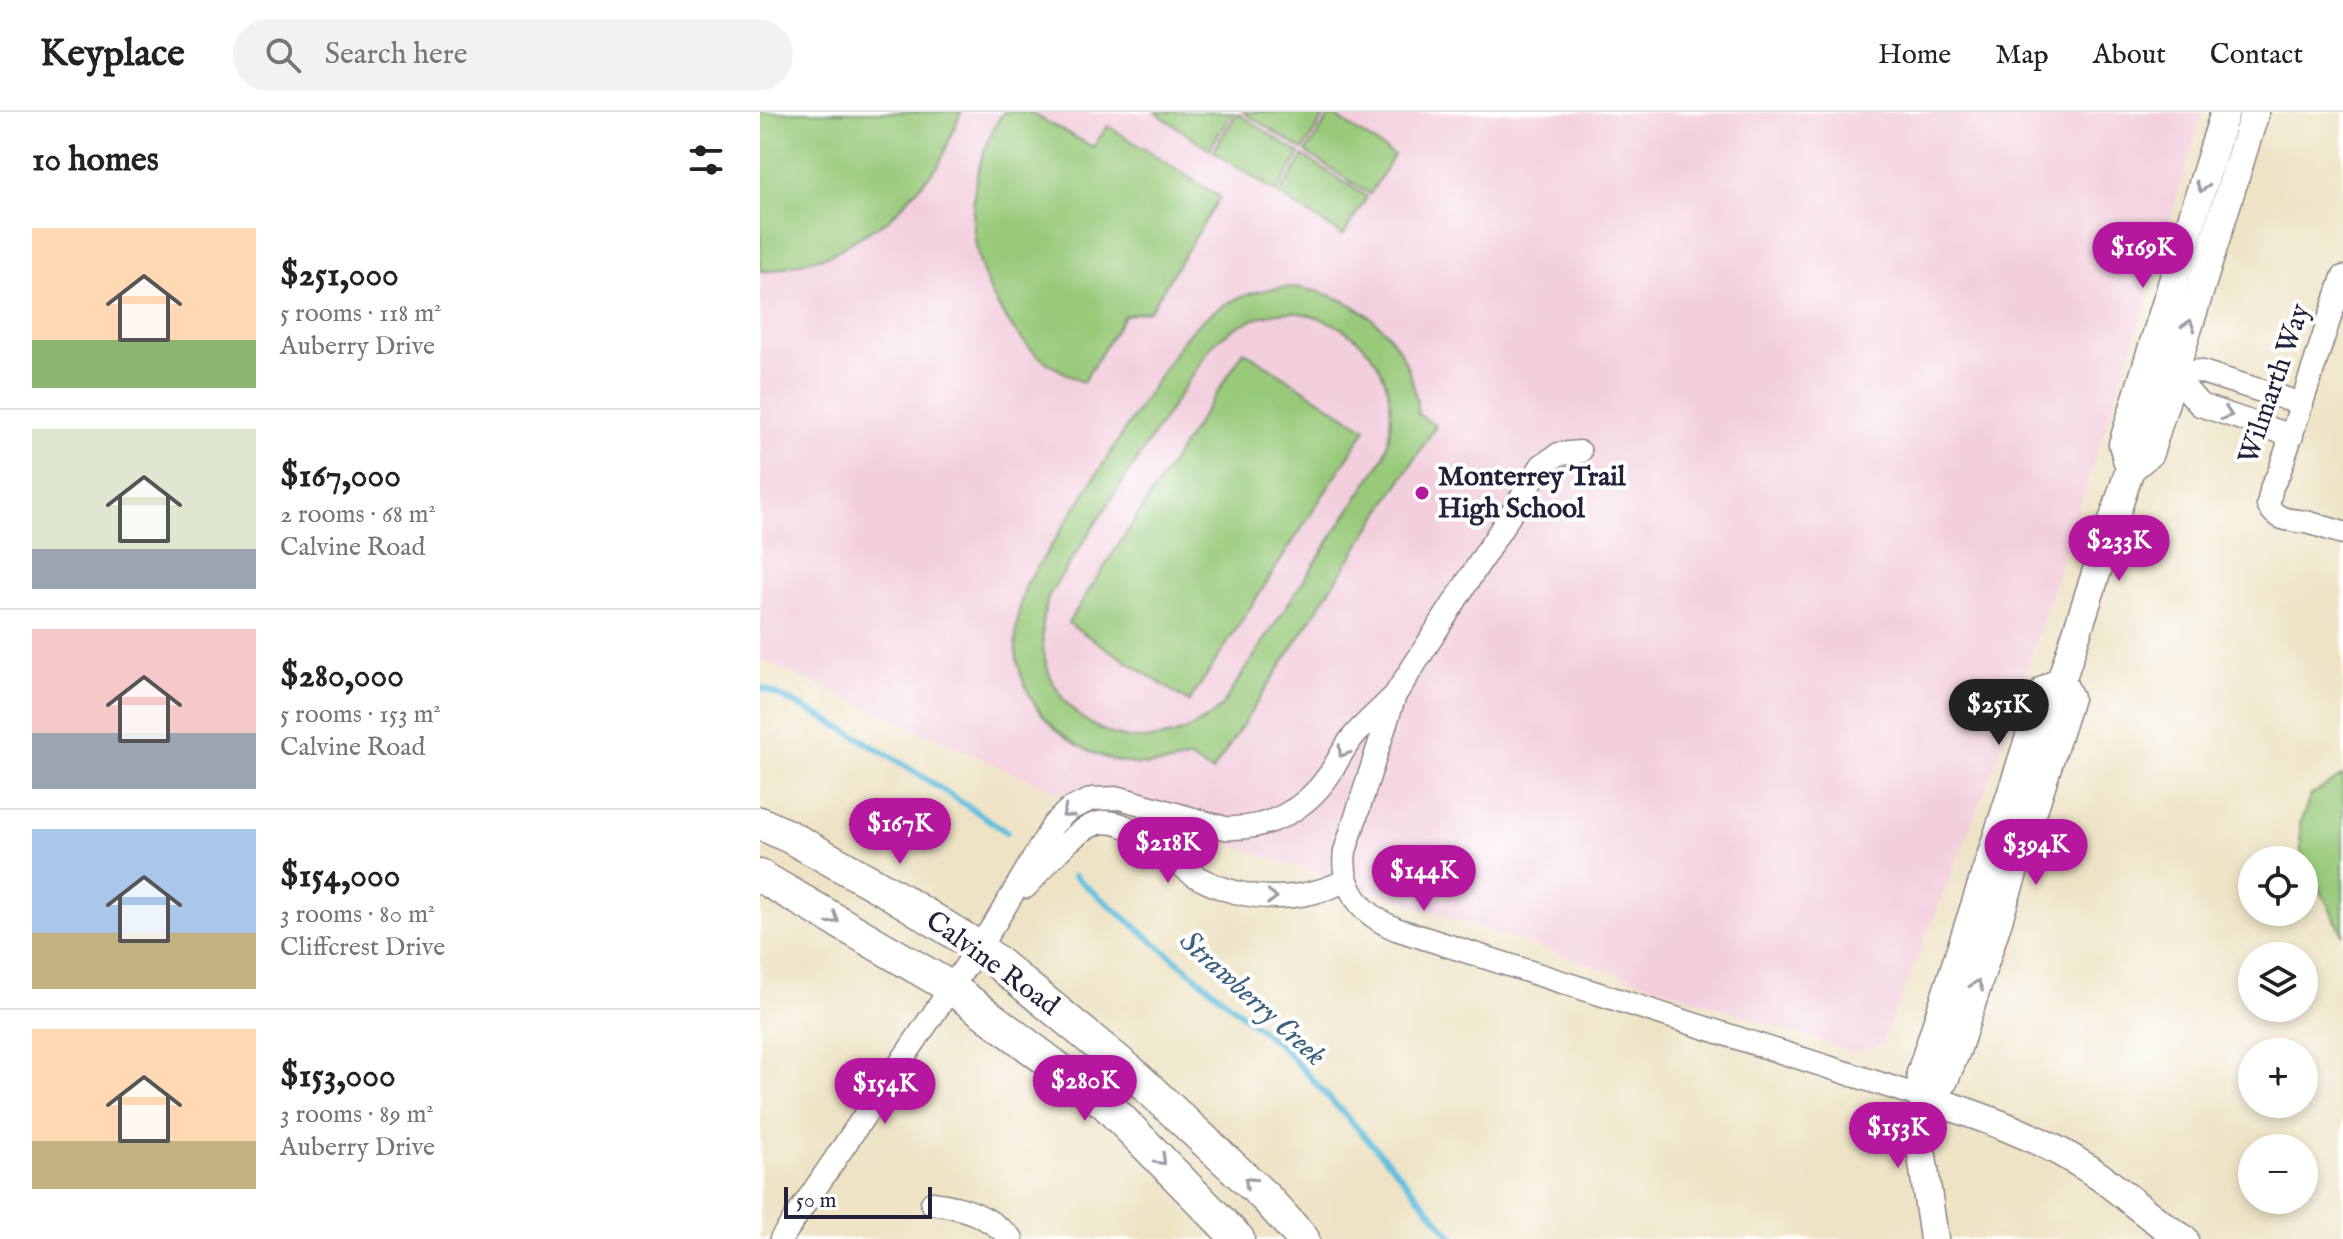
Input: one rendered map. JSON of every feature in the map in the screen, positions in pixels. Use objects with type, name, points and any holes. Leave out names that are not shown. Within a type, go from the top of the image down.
[{"type":"main road","name":"Calvine Road","points":[[760,823],[890,893],[978,947],[1130,1071],[1266,1198],[1303,1239]]},
{"type":"main road","name":"Calvine Road","points":[[760,876],[950,987],[1106,1104],[1238,1239]]},
{"type":"street","points":[[2130,469],[2123,444],[2225,112]]},
{"type":"street","points":[[1934,1239],[1920,1142],[1925,1098],[1944,1080],[1957,1048],[2069,698],[2061,681],[2130,469],[2149,453],[2255,112]]},
{"type":"street","name":"Wilmarth Way","points":[[2343,277],[2292,436],[2268,496],[2271,510],[2289,521],[2306,522],[2343,533]]},
{"type":"street","points":[[2174,375],[2199,371],[2302,404]]},
{"type":"street","points":[[2174,375],[2200,405],[2292,436]]},
{"type":"street","points":[[781,1239],[1000,914],[1053,825],[1068,810],[1083,801],[1100,797],[1139,801],[1225,828],[1240,829],[1272,821],[1294,811],[1313,795],[1351,739],[1395,695],[1542,465],[1559,454],[1580,452]]},
{"type":"street","points":[[1395,695],[1348,837],[1343,862],[1355,899],[1373,918],[1396,929],[1980,1116],[2039,1140],[2086,1167],[2161,1226],[2184,1239]]},
{"type":"street","points":[[1000,914],[1082,829],[1100,822],[1123,824],[1198,878],[1241,893],[1268,897],[1302,896],[1324,891],[1347,880]]},
{"type":"street","points":[[932,1203],[982,1215],[1012,1239]]},
{"type":"shaded area","name":"Monterrey Trail High School","points":[[760,112],[2203,112],[2138,327],[1995,766],[1882,1044],[1857,1053],[1129,811],[1049,788],[760,659]]},
{"type":"green space","points":[[760,112],[961,112],[939,165],[890,219],[830,255],[760,271]]},
{"type":"green space","points":[[1003,112],[1029,112],[1093,147],[1108,126],[1220,197],[1150,310],[1124,316],[1083,383],[1036,354],[1013,328],[995,300],[982,270],[975,239],[973,207],[977,174],[987,143]]},
{"type":"green space","points":[[1155,112],[1233,112],[1209,149]]},
{"type":"green space","points":[[1243,112],[1327,112],[1303,150]]},
{"type":"green space","points":[[1237,113],[1300,154],[1276,192],[1213,151]]},
{"type":"green space","points":[[1331,114],[1394,155],[1370,194],[1306,152]]},
{"type":"green space","points":[[1304,156],[1367,197],[1343,235],[1279,195]]},
{"type":"green space","points":[[1295,287],[1320,292],[1364,312],[1381,326],[1406,364],[1418,414],[1436,426],[1212,772],[1190,758],[1161,764],[1132,764],[1104,757],[1078,745],[1055,728],[1037,707],[1023,681],[1016,651],[1016,634],[1026,585],[1179,345],[1216,310],[1244,296]],"holes":[[[1293,312],[1320,318],[1362,343],[1376,361],[1386,382],[1390,430],[1384,457],[1221,707],[1187,729],[1152,739],[1119,736],[1089,723],[1065,700],[1048,671],[1042,635],[1049,595],[1212,345],[1240,325],[1270,314]]]},
{"type":"green space","points":[[1244,351],[1366,429],[1189,702],[1068,623]]},
{"type":"green space","points":[[2343,775],[2343,935],[2318,886],[2318,846],[2301,846],[2300,823],[2311,795]]},
{"type":"waterway","name":"Strawberry Creek","points":[[760,687],[856,736],[1007,832]]},
{"type":"waterway","name":"Strawberry Creek","points":[[1074,876],[1284,1049],[1396,1170],[1454,1239]]},
{"type":"place","name":"Monterrey Trail High School","points":[[1422,493]]}]
